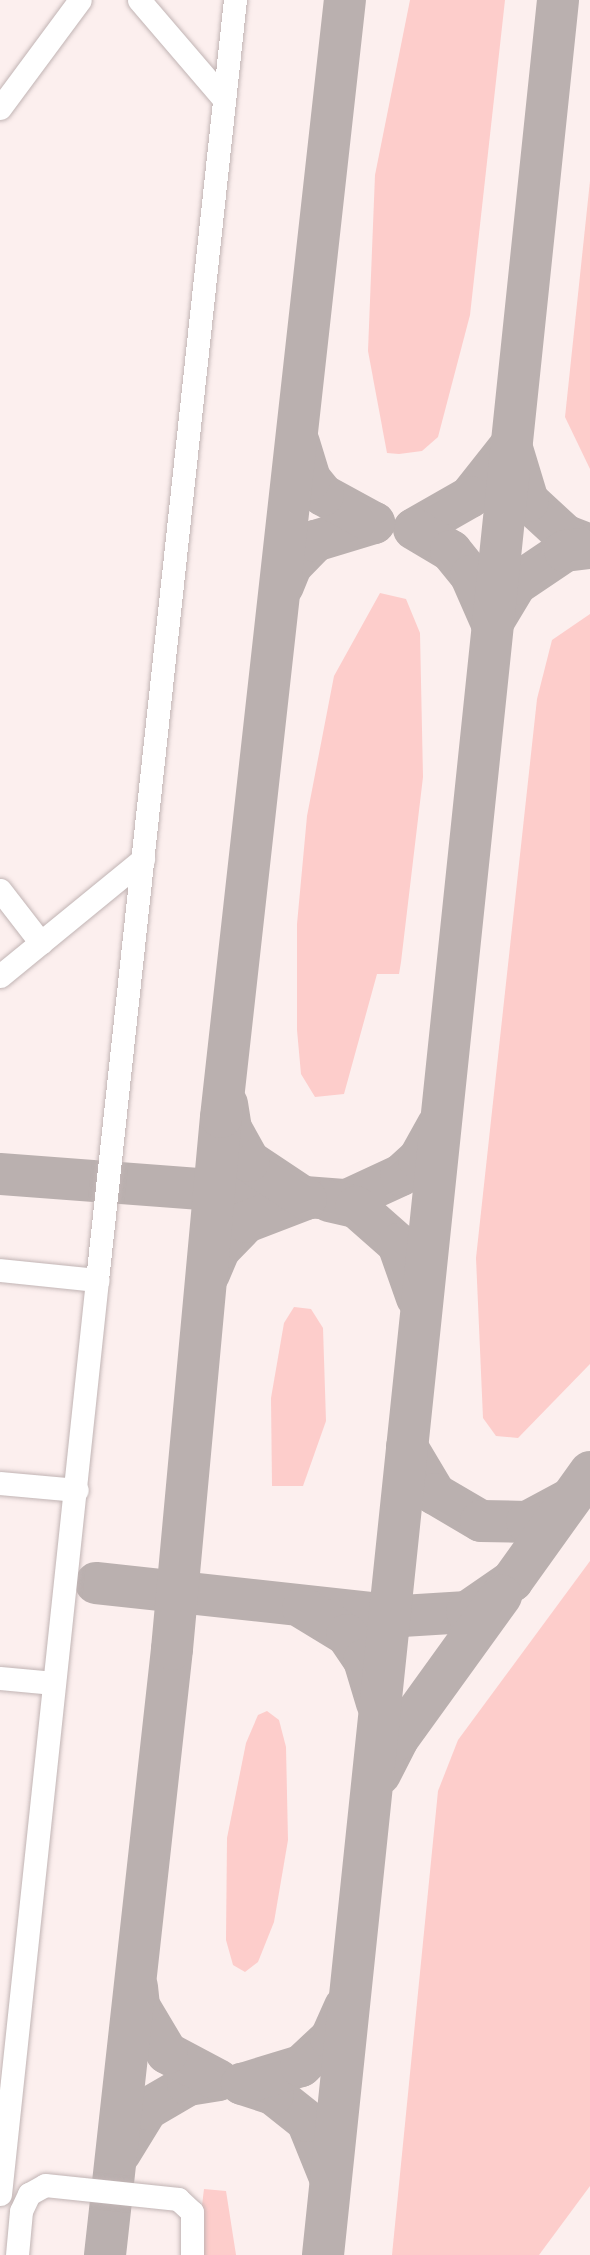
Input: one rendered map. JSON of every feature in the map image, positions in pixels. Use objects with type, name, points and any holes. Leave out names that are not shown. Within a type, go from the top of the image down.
[{"type":"lane","points":[[0,108],[80,0]]},
{"type":"lane","points":[[139,0],[188,52],[222,97]]},
{"type":"lane","points":[[0,2194],[234,0]]},
{"type":"lane","points":[[188,52],[230,35]]},
{"type":"lane","points":[[0,976],[143,859]]},
{"type":"lane","points":[[0,890],[41,943]]},
{"type":"lane","points":[[0,1270],[97,1280]]},
{"type":"lane","points":[[0,1483],[77,1490]]},
{"type":"lane","points":[[0,1678],[54,1683]]},
{"type":"lane","points":[[17,2255],[10,2210],[45,2185],[166,2196],[192,2212],[192,2255]]},
{"type":"shaded area","points":[[410,0],[505,0],[470,315],[438,437],[422,451],[399,454],[387,453],[368,351],[375,175]]},
{"type":"shaded area","points":[[590,181],[590,469],[565,417]]},
{"type":"shaded area","points":[[380,593],[406,599],[420,633],[423,777],[401,962],[399,974],[377,974],[344,1094],[315,1097],[301,1074],[297,1030],[297,924],[307,816],[334,676]]},
{"type":"shaded area","points":[[590,614],[590,1364],[518,1438],[496,1436],[483,1418],[476,1258],[537,699],[552,640]]},
{"type":"shaded area","points":[[294,1307],[311,1309],[323,1328],[326,1421],[303,1486],[272,1486],[271,1398],[284,1323]]},
{"type":"shaded area","points":[[590,1561],[590,2186],[539,2255],[392,2255],[438,1791],[458,1740]]},
{"type":"shaded area","points":[[267,1711],[279,1720],[286,1747],[288,1840],[274,1922],[258,1962],[245,1972],[233,1965],[226,1940],[227,1838],[246,1743],[258,1715]]},
{"type":"shaded area","points":[[204,2189],[226,2191],[236,2255],[196,2255]]},
{"type":"taxiway","points":[[105,2255],[172,1649],[221,1117],[345,0]]},
{"type":"taxiway","points":[[323,2255],[558,0]]},
{"type":"taxiway","points":[[283,586],[291,566],[315,541],[374,523],[323,495],[310,479],[299,443]]},
{"type":"taxiway","points":[[590,545],[566,536],[528,501],[511,445],[470,497],[414,529],[451,551],[471,576],[492,624],[516,584],[565,551],[590,548]]},
{"type":"taxiway","points":[[209,1274],[219,1250],[246,1222],[306,1199],[249,1161],[231,1129],[227,1104]]},
{"type":"taxiway","points":[[0,1174],[347,1200],[401,1175],[419,1159],[438,1125]]},
{"type":"taxiway","points":[[329,1201],[356,1207],[398,1244],[417,1298]]},
{"type":"taxiway","points":[[407,1447],[435,1494],[481,1521],[527,1522],[568,1500]]},
{"type":"taxiway","points":[[96,1583],[402,1616],[467,1612],[512,1581],[590,1472]]},
{"type":"taxiway","points":[[380,1774],[397,1740],[501,1596]]},
{"type":"taxiway","points":[[303,1608],[347,1635],[364,1660],[377,1703]]},
{"type":"taxiway","points":[[120,2153],[147,2109],[188,2085],[218,2080],[167,2053],[139,2006],[137,1987]]},
{"type":"taxiway","points":[[330,2178],[307,2121],[273,2094],[242,2084],[301,2066],[331,2038],[345,2007]]}]
